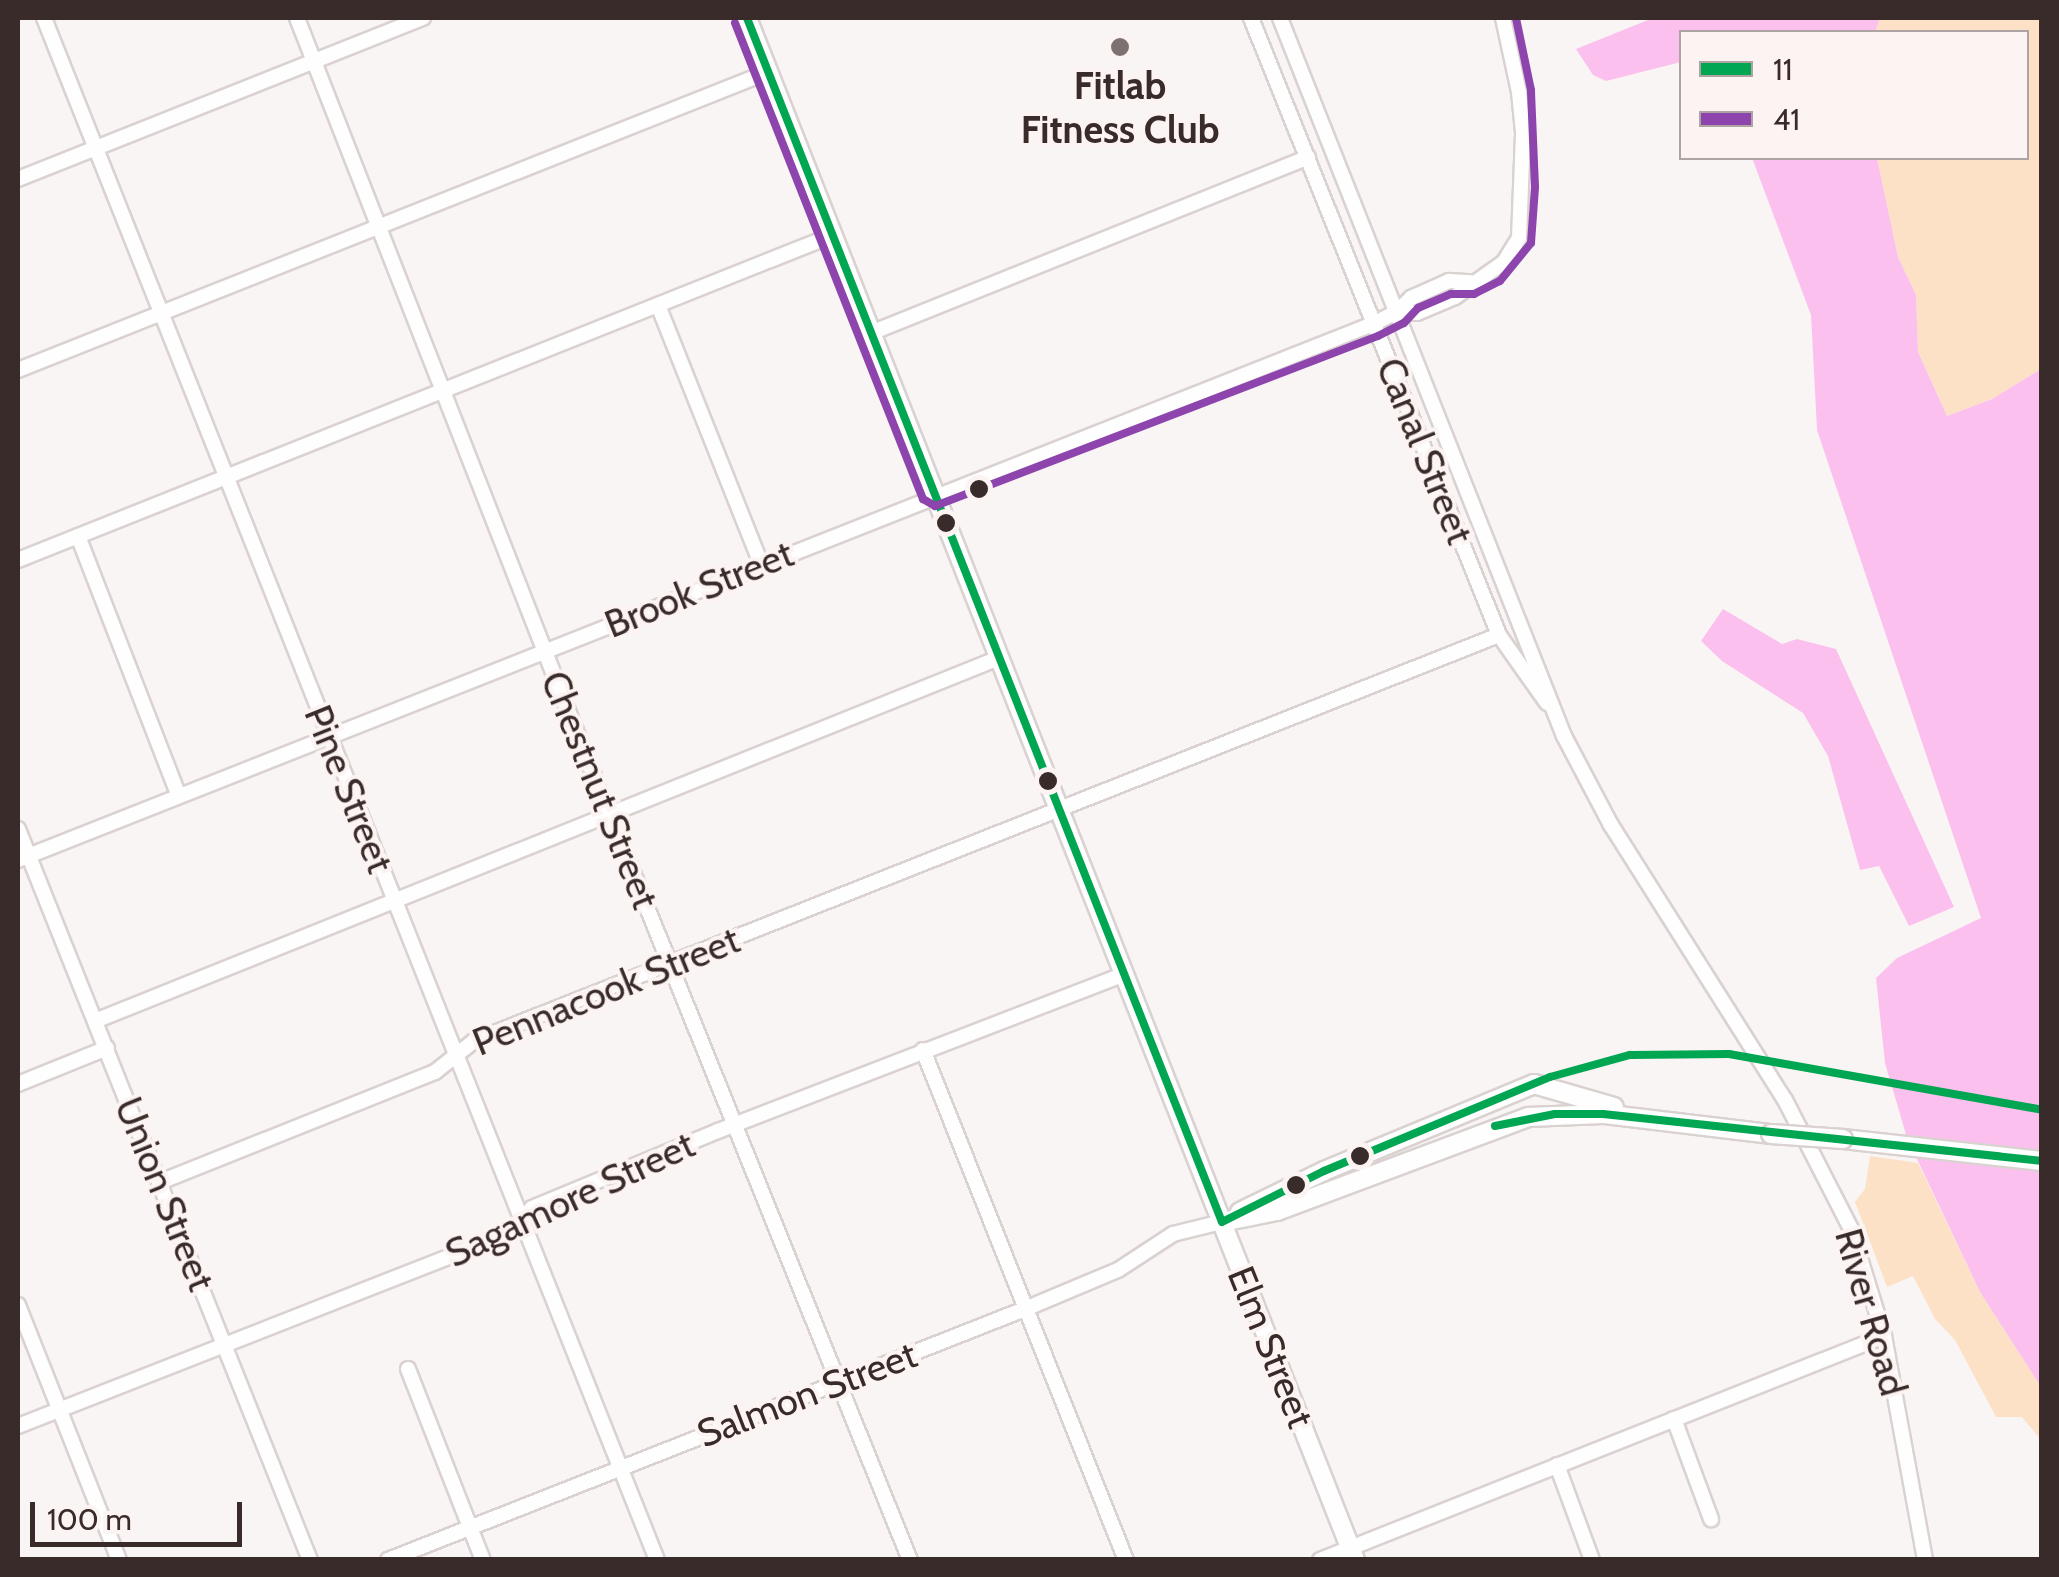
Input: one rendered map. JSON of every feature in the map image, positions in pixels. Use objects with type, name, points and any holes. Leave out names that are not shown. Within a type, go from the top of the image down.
[{"type":"main road","name":"Elm Street","points":[[747,18],[1353,1554]]},
{"type":"main road","points":[[1222,1222],[1324,1171],[1534,1084],[1657,1120]]},
{"type":"main road","points":[[1222,1222],[1277,1210],[1529,1117],[1577,1113],[2042,1161]]},
{"type":"street","name":"Pine Street","points":[[44,18],[656,1560]]},
{"type":"street","name":"Chestnut Street","points":[[298,18],[610,815],[910,1560]]},
{"type":"street","points":[[18,179],[423,18]]},
{"type":"street","name":"Canal Street","points":[[1251,18],[1500,635],[1514,662],[1551,707]]},
{"type":"street","name":"Canal Street","points":[[1280,18],[1551,707],[1612,825],[1772,1080]]},
{"type":"street","name":"Brook Street","points":[[23,858],[935,494],[1373,324],[1397,312],[1411,298],[1449,282],[1471,282],[1504,262],[1519,238],[1520,92],[1504,18]]},
{"type":"street","points":[[18,370],[768,72]]},
{"type":"street","points":[[871,333],[1308,157]]},
{"type":"street","points":[[18,560],[832,235]]},
{"type":"street","points":[[658,304],[761,564]]},
{"type":"street","points":[[78,536],[179,796]]},
{"type":"street","name":"Pennacook Street","points":[[160,1182],[436,1072],[474,1041],[1500,635]]},
{"type":"street","points":[[96,1021],[999,658]]},
{"type":"street","name":"Union Street","points":[[18,829],[23,858],[96,1021],[310,1560]]},
{"type":"street","name":"Sagamore Street","points":[[18,1426],[512,1232],[521,1219],[539,1206],[734,1124],[1123,975]]},
{"type":"street","points":[[18,1084],[107,1048]]},
{"type":"street","points":[[922,1050],[1126,1560]]},
{"type":"street","name":"River Road","points":[[1772,1080],[1851,1229],[1884,1336],[1925,1560]]},
{"type":"street","name":"Salmon Street","points":[[388,1560],[1025,1309],[1118,1270],[1173,1234],[1222,1222]]},
{"type":"street","points":[[18,1305],[119,1560]]},
{"type":"street","points":[[1320,1560],[1353,1554],[1557,1466],[1884,1336]]},
{"type":"street","points":[[408,1369],[483,1560]]},
{"type":"street","points":[[1674,1419],[1711,1520]]},
{"type":"street","points":[[1557,1466],[1592,1560]]},
{"type":"shaded area","points":[[1653,18],[1880,18],[1876,30],[1679,30],[1679,63],[1606,81],[1593,75],[1576,49]]},
{"type":"shaded area","points":[[1880,18],[2041,18],[2041,369],[1992,399],[1947,416],[1918,352],[1916,295],[1898,257],[1877,160],[2029,160],[2029,30],[1876,30]]},
{"type":"shaded area","points":[[1753,160],[1877,160],[1898,257],[1916,295],[1918,352],[1947,416],[1992,399],[2041,369],[2041,1387],[1980,1292],[1907,1138],[1885,1063],[1876,978],[1897,958],[1981,918],[1817,430],[1811,315]]},
{"type":"shaded area","points":[[1723,609],[1782,644],[1797,639],[1836,649],[1954,907],[1909,926],[1879,866],[1860,870],[1828,756],[1803,713],[1722,661],[1701,641]]},
{"type":"shaded area","points":[[1870,1156],[1918,1163],[1980,1292],[2041,1387],[2041,1440],[2022,1417],[1996,1417],[1955,1340],[1935,1319],[1913,1276],[1887,1287],[1855,1202],[1865,1189]]},
{"type":"transit line","name":"11","points":[[747,18],[1222,1222]]},
{"type":"transit line","name":"41","points":[[735,23],[923,499],[935,506],[1378,336],[1404,323],[1418,308],[1451,294],[1474,294],[1500,281],[1531,243],[1535,187],[1531,90],[1516,18]]},
{"type":"transit line","name":"11","points":[[1222,1222],[1324,1171],[1550,1077],[1630,1055],[1729,1054],[2042,1110]]},
{"type":"transit line","name":"11","points":[[1495,1126],[1555,1114],[1603,1114],[2042,1161]]},
{"type":"place","name":"Fitlab Fitness Club","points":[[1120,47]]}]
